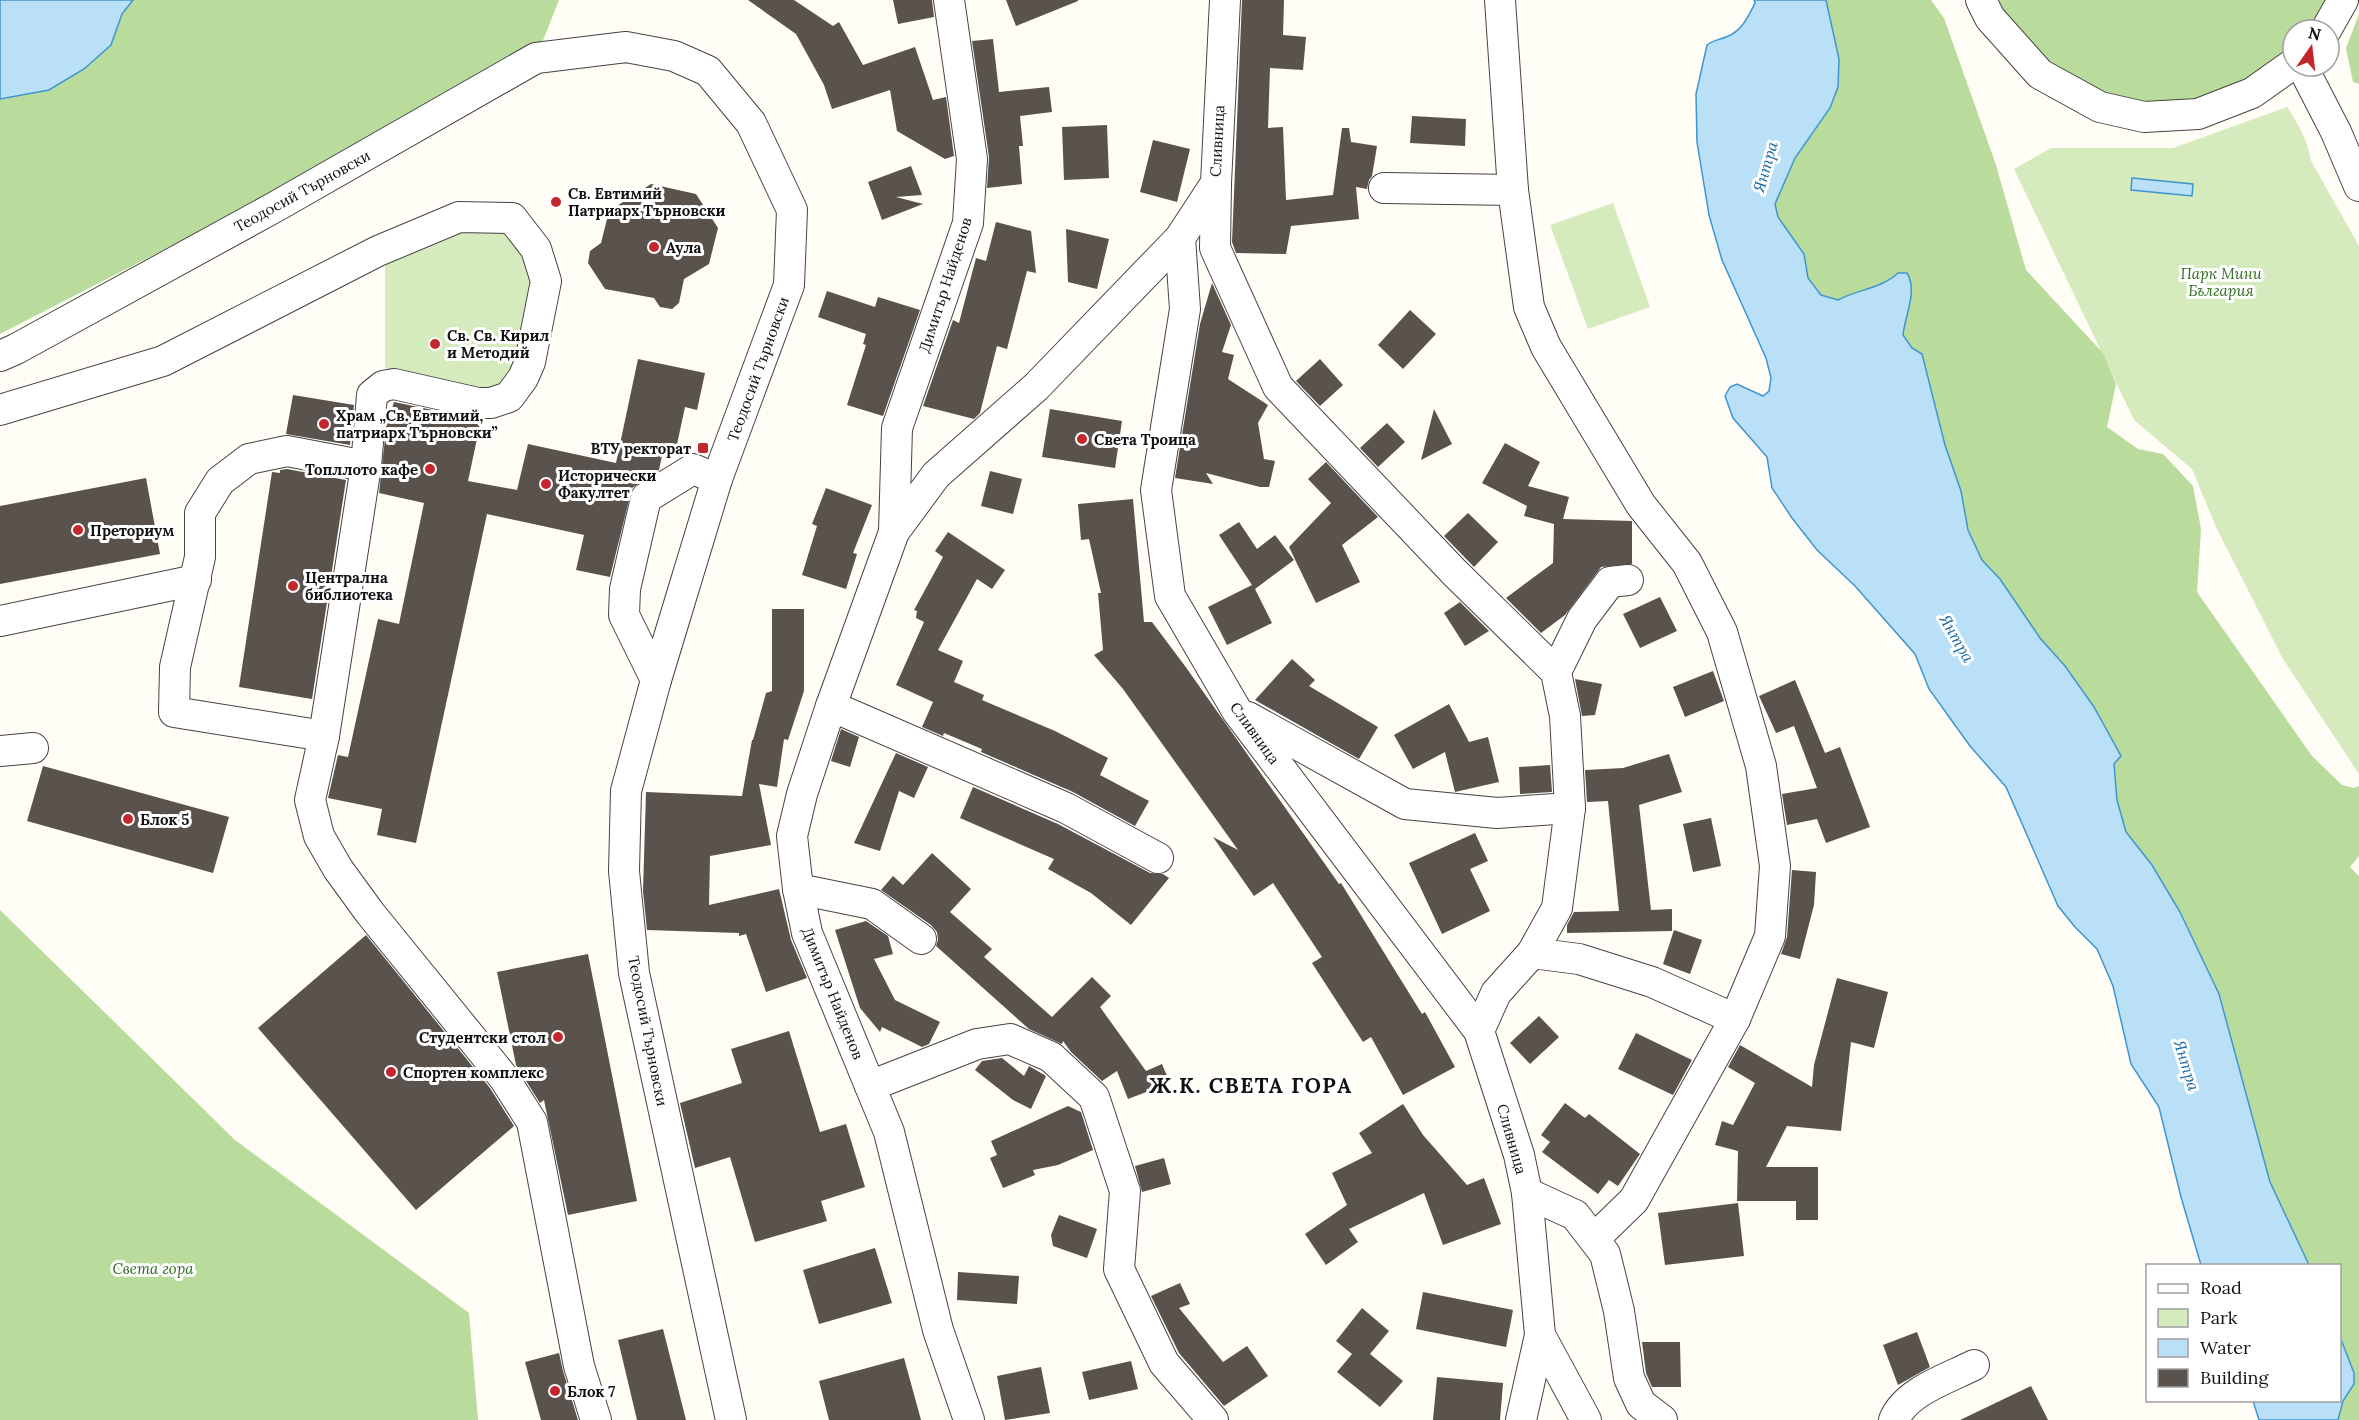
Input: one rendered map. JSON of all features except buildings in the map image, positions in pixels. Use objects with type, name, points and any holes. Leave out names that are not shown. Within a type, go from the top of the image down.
[{"type":"street","name":"Димитър Найденов","points":[[894,532],[897,428],[968,223],[972,159],[949,0]]},
{"type":"street","name":"Сливница","points":[[1225,0],[1216,183],[1180,238],[1185,309],[1156,490],[1170,596],[1238,711],[1479,1031],[1519,1155],[1527,1193],[1540,1335],[1521,1420]]},
{"type":"street","points":[[1500,0],[1513,190],[1529,307],[1546,347],[1641,505],[1687,563],[1706,596],[1722,632],[1761,766],[1775,866],[1770,936],[1735,1019],[1634,1200],[1594,1239]]},
{"type":"street","points":[[1981,0],[1990,18],[2040,74],[2100,107],[2144,117],[2198,114],[2252,93],[2281,72]]},
{"type":"street","points":[[2333,18],[2343,0]]},
{"type":"street","name":"Теодосий Търновски","points":[[0,356],[275,207],[536,58],[626,46],[674,56],[708,71],[751,123],[792,210],[789,285],[717,479],[656,680],[626,791],[624,871],[634,973],[731,1420]]},
{"type":"street","points":[[2307,78],[2336,132],[2359,186]]},
{"type":"street","points":[[1216,183],[1215,248],[1278,387],[1454,572],[1556,672],[1565,716],[1570,808],[1557,908],[1532,953],[1496,993],[1479,1031]]},
{"type":"street","points":[[1384,188],[1513,190]]},
{"type":"street","points":[[0,410],[163,361],[378,251],[459,217],[512,218],[536,249],[546,281],[530,362],[523,378],[509,398],[491,403],[478,403],[394,384],[384,386],[372,395],[366,466],[324,736],[310,800],[320,836],[338,868],[370,913],[504,1078],[532,1122],[579,1366],[596,1420]]},
{"type":"street","name":"Димитър Найденов","points":[[969,1420],[938,1330],[889,1132],[807,933],[798,889],[792,836],[802,794],[831,706],[894,532],[936,475],[1036,387],[1180,238]]},
{"type":"street","points":[[324,736],[174,712],[175,667],[200,557],[200,513],[220,481],[249,459],[287,451],[366,466]]},
{"type":"street","points":[[656,680],[624,615],[625,589],[646,498],[693,469],[717,479]]},
{"type":"street","points":[[0,621],[196,580]]},
{"type":"street","points":[[1556,672],[1582,619],[1610,582],[1628,580]]},
{"type":"street","points":[[831,706],[1066,808],[1158,858]]},
{"type":"street","points":[[1238,711],[1405,804],[1497,813],[1570,808]]},
{"type":"street","points":[[0,751],[33,748]]},
{"type":"street","points":[[798,889],[872,904],[921,939]]},
{"type":"street","points":[[1532,953],[1579,958],[1652,982],[1735,1019]]},
{"type":"street","points":[[870,1086],[977,1044],[1010,1039],[1051,1057],[1094,1096],[1125,1191],[1119,1269],[1164,1363],[1213,1420]]},
{"type":"street","points":[[1527,1193],[1575,1215],[1605,1254],[1619,1311],[1629,1378],[1641,1404],[1662,1420]]},
{"type":"street","points":[[1540,1335],[1586,1420]]},
{"type":"street","points":[[1894,1420],[1897,1412],[1917,1394],[1974,1365]]},
{"type":"green space","points":[[133,0],[559,0],[536,58],[0,334],[0,99],[49,90],[111,45],[122,14]]},
{"type":"green space","points":[[1826,0],[1931,0],[1944,18],[1996,165],[2026,270],[2103,353],[2116,384],[2107,427],[2138,449],[2163,454],[2193,486],[2201,529],[2197,592],[2312,756],[2342,785],[2354,788],[2359,786],[2359,856],[2350,867],[2359,876],[2359,1420],[2338,1420],[2343,1401],[2354,1384],[2354,1373],[2341,1340],[2341,1264],[2309,1264],[2270,1182],[2219,994],[2180,912],[2152,865],[2126,832],[2117,800],[2114,763],[2120,757],[2065,666],[2040,638],[2000,579],[1982,560],[1968,530],[1961,491],[1945,445],[1922,354],[1912,348],[1903,335],[1904,317],[1911,297],[1898,273],[1877,286],[1838,300],[1821,295],[1808,278],[1804,254],[1778,217],[1775,204],[1795,158],[1830,108],[1838,59]]},
{"type":"green space","points":[[1981,0],[2343,0],[2333,18],[2281,18],[2281,72],[2252,93],[2144,117],[2040,74]]},
{"type":"green space","points":[[2359,14],[2359,84],[2353,82],[2346,48]]},
{"type":"green space","name":"Парк Мини България","points":[[2287,107],[2302,132],[2311,161],[2359,246],[2359,774],[2283,659],[2216,527],[2192,469],[2134,420],[2014,169],[2051,148],[2173,148]]},
{"type":"green space","points":[[1613,203],[1650,307],[1588,329],[1550,225]]},
{"type":"green space","points":[[458,221],[513,223],[541,284],[517,398],[385,368],[385,251]]},
{"type":"green space","name":"Света гора","points":[[0,910],[235,1140],[469,1313],[478,1420],[0,1420]]},
{"type":"water","points":[[0,0],[133,0],[122,14],[111,45],[84,69],[49,90],[0,99]]},
{"type":"water","name":"Янтра","points":[[1754,0],[1826,0],[1839,59],[1838,87],[1830,108],[1795,158],[1775,204],[1778,217],[1804,254],[1808,278],[1821,295],[1838,300],[1877,286],[1898,273],[1907,273],[1911,295],[1903,335],[1912,348],[1922,354],[1945,445],[1961,491],[1968,530],[1982,560],[2000,579],[2040,638],[2065,666],[2094,707],[2121,756],[2114,764],[2117,800],[2126,832],[2152,865],[2180,912],[2219,994],[2270,1182],[2309,1264],[2201,1264],[2181,1197],[2159,1107],[2131,1064],[2113,986],[2097,949],[2058,906],[2006,787],[1970,746],[1929,689],[1915,654],[1855,586],[1817,550],[1792,518],[1772,488],[1767,457],[1733,418],[1725,396],[1730,387],[1737,384],[1763,396],[1769,391],[1771,378],[1766,358],[1722,260],[1709,215],[1697,142],[1696,94],[1707,45],[1732,34],[1740,27],[1755,3]]},
{"type":"water","points":[[2132,178],[2193,184],[2192,196],[2131,190]]},
{"type":"water","points":[[2341,1340],[2354,1373],[2354,1384],[2343,1401],[2338,1420],[2259,1420],[2253,1402],[2341,1402]]},
{"type":"place","name":"Св. Евтимий Патриарх Търновски","points":[[556,202]]},
{"type":"place","name":"Аула","points":[[654,247]]},
{"type":"place","name":"Св. Св. Кирил и Методий","points":[[435,344]]},
{"type":"place","name":"Храм „Св. Евтимий, патриарх Търновски”","points":[[324,424]]},
{"type":"place","name":"Света Троица","points":[[1082,439]]},
{"type":"place","name":"ВТУ ректорат","points":[[703,448]]},
{"type":"place","name":"Топллото кафе","points":[[430,469]]},
{"type":"place","name":"Исторически Факултет","points":[[546,484]]},
{"type":"place","name":"Преториум","points":[[78,530]]},
{"type":"place","name":"Централна библиотека","points":[[293,586]]},
{"type":"place","name":"Блок 5","points":[[128,819]]},
{"type":"place","name":"Студентски стол","points":[[558,1037]]},
{"type":"place","name":"Спортен комплекс","points":[[391,1072]]},
{"type":"place","name":"Блок 7","points":[[555,1391]]},
{"type":"district","name":"Ж.К. СВЕТА ГОРА","points":[[1251,1085]]}]
